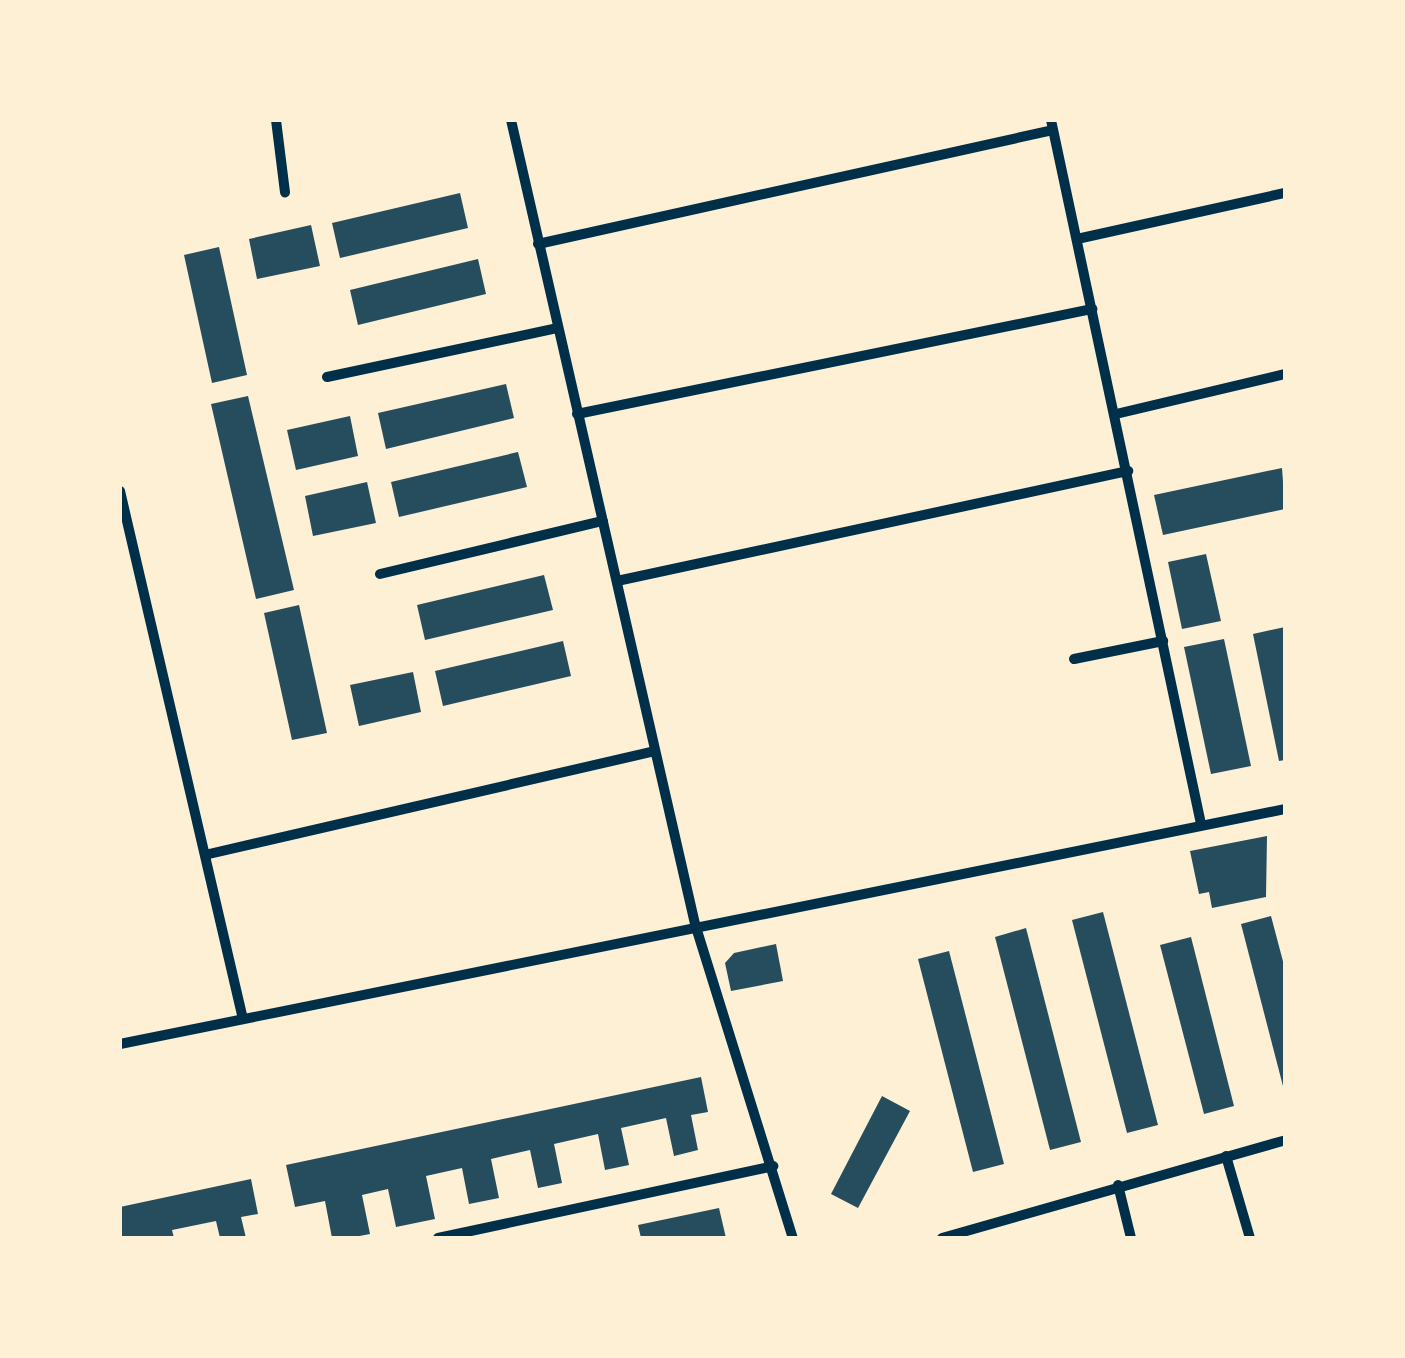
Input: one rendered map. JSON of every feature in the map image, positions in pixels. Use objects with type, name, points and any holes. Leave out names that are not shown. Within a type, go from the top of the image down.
[{"type":"street","points":[[276,120],[285,192]]},
{"type":"street","points":[[511,120],[652,752],[695,924],[794,1238]]},
{"type":"street","points":[[538,244],[1052,125],[1201,824]]},
{"type":"street","points":[[1077,239],[1285,193]]},
{"type":"street","points":[[577,414],[1092,309]]},
{"type":"street","points":[[327,377],[556,328]]},
{"type":"street","points":[[1116,414],[1285,374]]},
{"type":"street","points":[[616,581],[1128,471]]},
{"type":"street","points":[[120,492],[210,854],[243,1019]]},
{"type":"street","points":[[380,574],[603,521]]},
{"type":"street","points":[[1074,658],[1163,640]]},
{"type":"street","points":[[210,854],[652,752]]},
{"type":"street","points":[[120,1044],[695,924],[1285,809]]},
{"type":"street","points":[[942,1238],[972,1233],[1118,1185],[1285,1140]]},
{"type":"street","points":[[1226,1156],[1250,1238]]},
{"type":"street","points":[[438,1238],[773,1166]]},
{"type":"street","points":[[1118,1185],[1131,1238]]},
{"type":"building","points":[[460,193],[468,228],[340,258],[332,223]]},
{"type":"building","points":[[311,225],[320,266],[257,279],[249,239]]},
{"type":"building","points":[[219,247],[247,375],[212,383],[184,255]]},
{"type":"building","points":[[478,259],[486,294],[358,325],[350,290]]},
{"type":"building","points":[[506,384],[514,418],[386,449],[378,413]]},
{"type":"building","points":[[248,396],[294,590],[256,599],[211,404]]},
{"type":"building","points":[[350,416],[358,456],[296,470],[287,430]]},
{"type":"building","points":[[518,452],[527,487],[399,517],[391,482]]},
{"type":"building","points":[[1282,468],[1285,509],[1163,535],[1154,495]]},
{"type":"building","points":[[367,482],[376,523],[313,536],[305,496]]},
{"type":"building","points":[[1206,554],[1221,621],[1182,629],[1168,562]]},
{"type":"building","points":[[544,575],[553,610],[425,640],[417,605]]},
{"type":"building","points":[[299,605],[327,733],[292,740],[264,613]]},
{"type":"building","points":[[1285,627],[1285,760],[1279,761],[1253,634]]},
{"type":"building","points":[[1224,639],[1251,766],[1211,774],[1184,647]]},
{"type":"building","points":[[563,641],[571,676],[443,706],[435,671]]},
{"type":"building","points":[[413,672],[421,712],[359,726],[350,685]]},
{"type":"building","points":[[1267,836],[1266,897],[1212,908],[1209,892],[1199,894],[1190,851]]},
{"type":"building","points":[[1103,912],[1158,1125],[1127,1133],[1072,920]]},
{"type":"building","points":[[1271,916],[1285,969],[1284,1090],[1241,924]]},
{"type":"building","points":[[1026,928],[1081,1142],[1050,1150],[995,937]]},
{"type":"building","points":[[1191,937],[1234,1106],[1204,1114],[1160,945]]},
{"type":"building","points":[[776,944],[783,981],[731,991],[725,963],[734,953]]},
{"type":"building","points":[[949,951],[1004,1164],[973,1172],[918,959]]},
{"type":"building","points":[[701,1077],[708,1112],[691,1115],[698,1150],[674,1156],[666,1118],[621,1128],[629,1165],[605,1170],[598,1134],[554,1144],[562,1183],[538,1188],[530,1150],[491,1159],[499,1198],[469,1204],[462,1168],[426,1176],[435,1219],[396,1227],[388,1189],[362,1195],[370,1234],[349,1238],[332,1238],[325,1201],[295,1207],[286,1165]]},
{"type":"building","points":[[882,1096],[910,1111],[858,1208],[831,1194]]},
{"type":"building","points":[[251,1179],[258,1214],[241,1217],[246,1238],[220,1238],[216,1221],[172,1230],[174,1238],[120,1238],[120,1207]]},
{"type":"building","points":[[719,1208],[726,1238],[641,1238],[638,1225]]}]
